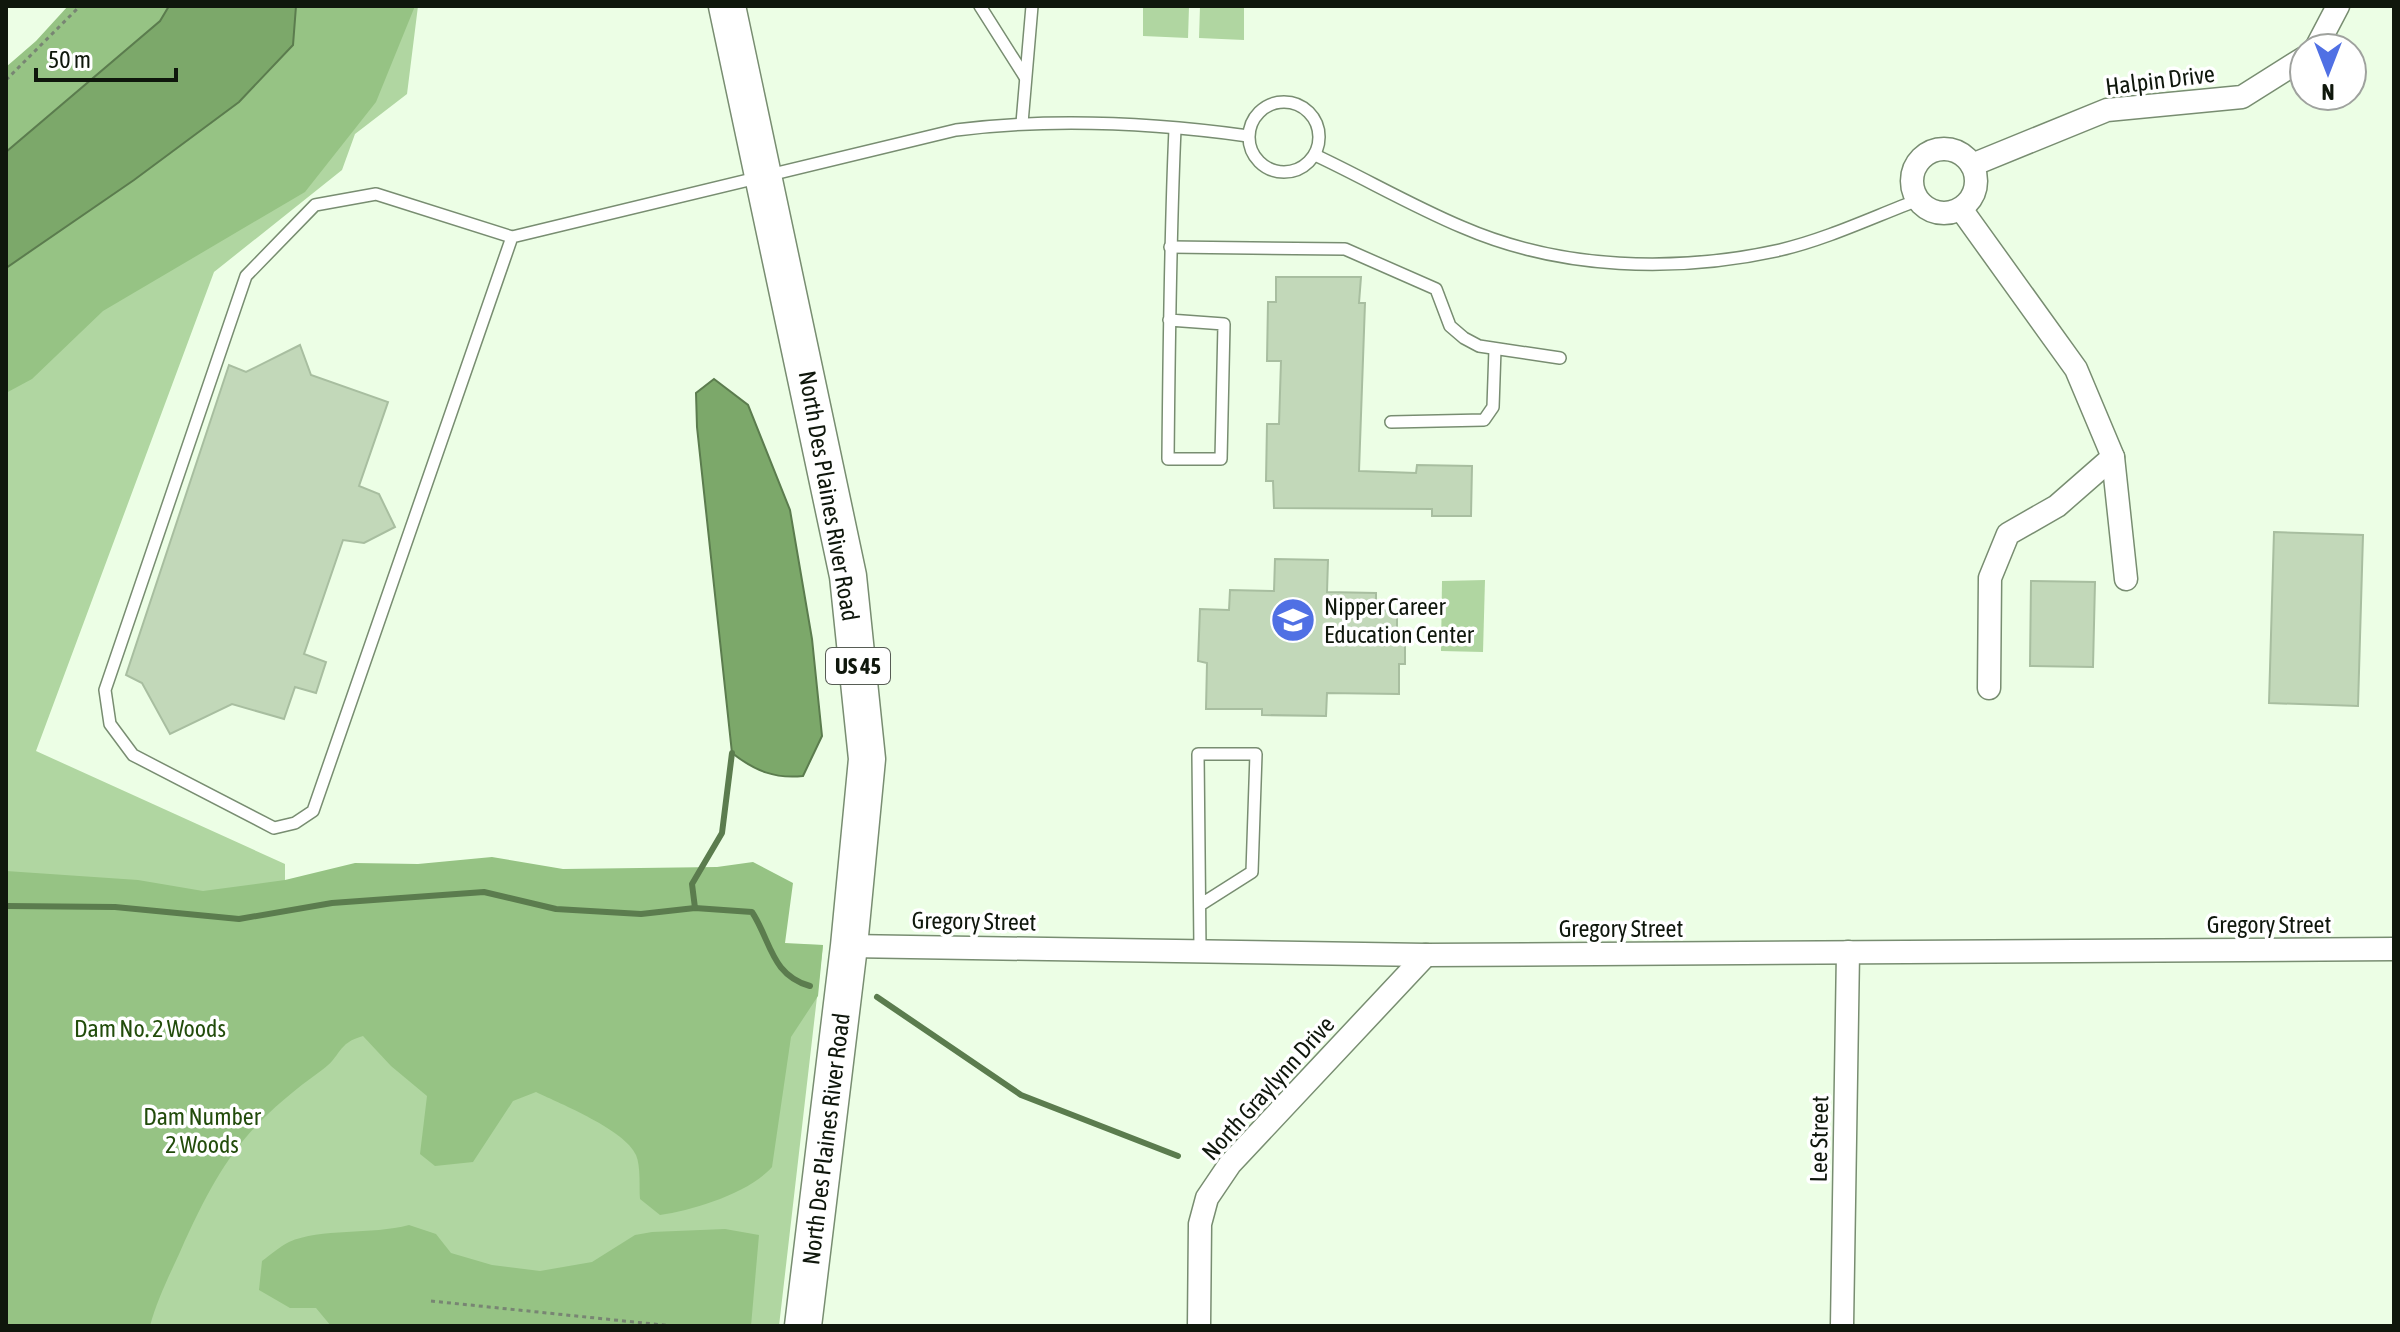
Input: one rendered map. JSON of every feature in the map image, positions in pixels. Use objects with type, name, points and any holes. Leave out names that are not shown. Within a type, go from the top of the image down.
[{"type":"main road","name":"North Des Plaines River Road","points":[[727,6],[848,576],[867,759],[849,946],[803,1326]]},
{"type":"street","points":[[2324,32],[2338,6]]},
{"type":"street","name":"Halpin Drive","points":[[1972,165],[2107,110],[2242,97],[2288,68]]},
{"type":"street","points":[[1949,149],[1966,157],[1972,165],[1976,189],[1961,209],[1933,212],[1918,200],[1912,183],[1922,157],[1949,149]]},
{"type":"street","points":[[1961,209],[2076,369],[2113,457],[2126,579]]},
{"type":"street","points":[[1989,688],[1990,578],[2008,534],[2057,506],[2113,457]]},
{"type":"street","name":"Gregory Street","points":[[849,946],[1200,949],[1426,955],[2394,949]]},
{"type":"street","name":"Lee Street","points":[[1842,1326],[1848,952]]},
{"type":"street","name":"North Graylynn Drive","points":[[1199,1326],[1200,1224],[1207,1198],[1230,1164],[1426,955]]},
{"type":"lane","points":[[980,6],[1025,77]]},
{"type":"lane","points":[[1022,123],[1032,6]]},
{"type":"lane","points":[[1288,102],[1299,105],[1309,112],[1319,132],[1315,155],[1297,170],[1274,171],[1255,158],[1248,136],[1250,124],[1265,107],[1288,102]]},
{"type":"lane","points":[[512,237],[313,811],[295,823],[274,828],[133,755],[110,724],[105,690],[246,276],[315,205],[376,194],[512,237],[956,130],[1022,123],[1175,129],[1248,136]]},
{"type":"lane","points":[[1169,320],[1224,324],[1221,459],[1168,459],[1169,320],[1170,247],[1175,129]]},
{"type":"lane","points":[[1315,155],[1463,228],[1561,257],[1619,263],[1710,262],[1783,249],[1918,200]]},
{"type":"lane","points":[[1170,247],[1345,249],[1361,253],[1436,289],[1450,326],[1479,346],[1560,358]]},
{"type":"lane","points":[[1391,422],[1484,420],[1493,407],[1495,349]]},
{"type":"lane","points":[[1200,905],[1252,872],[1256,754],[1198,754],[1200,949]]},
{"type":"path","points":[[6,80],[80,6]]},
{"type":"path","points":[[431,1301],[673,1326]]},
{"type":"green space","points":[[68,6],[169,6],[160,21],[6,152],[6,67],[36,41]]},
{"type":"green space","name":"Dam Number 2 Woods","points":[[296,6],[418,6],[407,94],[355,134],[342,170],[214,272],[36,751],[285,864],[285,935],[823,945],[779,1326],[6,1326],[6,268],[134,180],[292,45]]},
{"type":"green space","points":[[296,6],[415,6],[376,102],[305,192],[103,311],[32,379],[6,393],[6,268],[134,180],[239,102],[292,45]]},
{"type":"green space","points":[[1143,6],[1189,6],[1188,38],[1143,36]]},
{"type":"green space","points":[[1200,6],[1244,6],[1244,40],[1199,38]]},
{"type":"green space","points":[[1485,580],[1483,652],[1441,651],[1442,581]]},
{"type":"green space","name":"Dam No. 2 Woods","points":[[492,857],[563,869],[717,867],[753,862],[793,883],[785,943],[823,945],[818,996],[791,1037],[772,1167],[750,1185],[720,1199],[660,1215],[640,1199],[638,1160],[630,1146],[606,1127],[536,1092],[513,1101],[473,1162],[435,1166],[420,1154],[427,1096],[391,1066],[363,1036],[348,1042],[328,1065],[272,1110],[236,1149],[194,1221],[150,1326],[6,1326],[6,871],[138,880],[203,891],[285,880],[355,863],[418,864]]},
{"type":"green space","points":[[409,1225],[436,1234],[451,1253],[492,1265],[540,1271],[592,1262],[635,1235],[652,1232],[725,1229],[759,1235],[751,1326],[331,1326],[316,1308],[290,1308],[259,1290],[262,1261],[289,1242],[316,1235]]},
{"type":"shaded area","points":[[169,6],[296,6],[293,45],[239,102],[134,180],[6,268],[6,152],[160,21]]},
{"type":"shaded area","points":[[714,379],[748,405],[790,510],[812,639],[822,736],[803,776],[766,772],[732,753],[697,427],[696,393]]},
{"type":"building","points":[[1276,277],[1361,277],[1359,303],[1365,303],[1359,471],[1416,473],[1417,465],[1472,466],[1471,516],[1432,516],[1432,509],[1274,508],[1273,481],[1266,481],[1267,424],[1279,424],[1281,361],[1267,361],[1268,302],[1276,302]]},
{"type":"building","points":[[300,345],[311,375],[388,402],[359,486],[379,494],[395,527],[364,543],[343,540],[304,654],[326,662],[316,693],[295,687],[284,719],[232,704],[170,734],[142,683],[126,675],[229,365],[246,372]]},
{"type":"building","points":[[2274,532],[2363,535],[2358,706],[2269,703]]},
{"type":"building","points":[[1275,559],[1328,560],[1327,592],[1376,593],[1376,610],[1397,611],[1397,630],[1405,630],[1405,664],[1399,664],[1399,694],[1327,693],[1326,716],[1262,715],[1262,709],[1206,709],[1207,663],[1198,661],[1200,609],[1229,610],[1230,590],[1274,591]]},
{"type":"building","points":[[2031,581],[2095,582],[2093,667],[2030,666]]},
{"type":"waterway","points":[[695,908],[692,884],[722,833],[732,753]]},
{"type":"waterway","points":[[6,906],[115,907],[239,919],[332,903],[484,892],[556,909],[641,914],[695,908],[752,912],[774,956],[787,974],[810,986]]},
{"type":"waterway","points":[[877,997],[1021,1095],[1178,1156]]},
{"type":"place","name":"Nipper Career Education Center","points":[[1293,620]]}]
